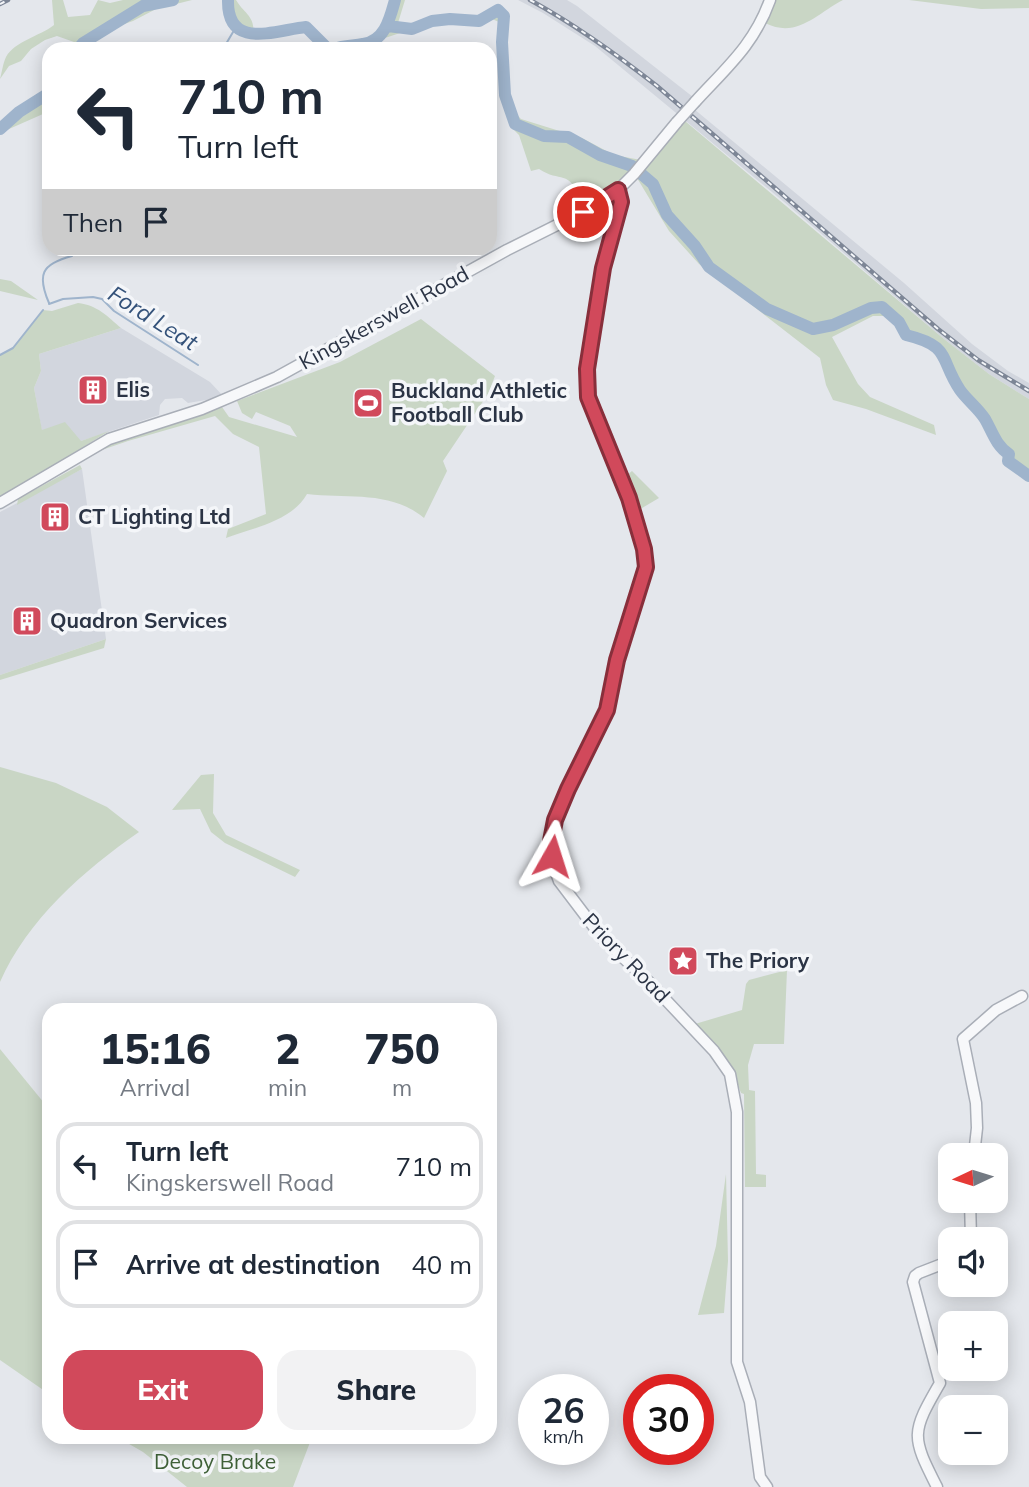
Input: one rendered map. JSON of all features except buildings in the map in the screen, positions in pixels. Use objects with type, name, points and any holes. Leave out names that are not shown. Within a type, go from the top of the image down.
[{"type":"street","name":"Kingskerswell Road","points":[[497,256],[583,212],[618,190],[746,48],[761,24],[770,0]]},
{"type":"street","name":"Priory Road","points":[[618,190],[619,210],[603,268],[587,369],[588,397],[629,498],[644,549],[646,567],[617,660],[607,710],[555,820],[551,841],[552,861],[559,881],[588,921],[714,1051],[730,1074],[737,1112],[737,1362],[750,1402],[760,1477],[767,1487]]},
{"type":"street","name":"Kingskerswell Road","points":[[0,503],[109,439],[202,409],[277,377],[496,256]]},
{"type":"street","points":[[975,1143],[976,1103],[963,1038],[996,1010],[1022,996]]},
{"type":"street","points":[[937,1487],[918,1449],[917,1431],[940,1383],[913,1282],[919,1273],[938,1266]]},
{"type":"shaded area","points":[[518,0],[567,0],[577,6],[693,97],[688,103],[694,109],[904,283],[972,344],[1029,383],[1029,399],[989,374],[944,339],[789,206],[595,46]]},
{"type":"shaded area","points":[[121,328],[210,382],[224,397],[188,403],[182,398],[165,399],[160,405],[159,415],[81,441],[42,431],[34,388],[41,371],[39,354]]},
{"type":"shaded area","points":[[82,469],[106,639],[0,675],[0,512]]},
{"type":"green space","points":[[52,0],[63,0],[68,17],[90,15],[98,0],[110,3],[123,0],[192,0],[156,9],[110,29],[92,42],[74,42],[57,36],[45,40],[31,49],[21,61],[9,66],[0,79],[10,51],[54,25]]},
{"type":"green space","points":[[225,0],[236,0],[249,16],[253,23],[254,36],[242,36],[234,31]]},
{"type":"green space","points":[[392,0],[405,0],[398,23],[412,29],[369,42],[384,24]]},
{"type":"green space","points":[[773,0],[843,0],[806,23],[787,28],[765,23]]},
{"type":"green space","points":[[909,0],[1029,0],[1029,8],[981,9]]},
{"type":"green space","points":[[499,6],[503,7],[506,14],[506,70],[510,99],[515,111],[521,119],[582,138],[614,155],[641,160],[613,190],[585,204],[568,180],[539,169],[531,171],[519,135],[510,126],[500,92],[499,22],[492,19],[479,21]]},
{"type":"green space","points":[[42,97],[42,114],[0,133],[0,129],[19,112]]},
{"type":"green space","points":[[685,121],[944,339],[989,374],[1029,399],[1029,476],[1008,461],[1009,454],[1001,449],[983,416],[957,385],[942,352],[922,339],[906,335],[884,316],[873,316],[832,337],[858,384],[870,397],[934,425],[936,435],[833,400],[826,385],[820,358],[699,264],[669,231],[637,178]]},
{"type":"green space","points":[[0,279],[11,281],[38,300],[0,291]]},
{"type":"green space","points":[[78,303],[96,309],[121,328],[39,354],[41,371],[34,388],[42,430],[65,422],[81,441],[109,431],[0,499],[0,355],[13,348],[43,310],[52,311]]},
{"type":"green space","name":"Buckland Athletic Football Club","points":[[421,319],[495,376],[488,394],[443,461],[447,471],[424,518],[411,509],[383,499],[307,494],[292,511],[282,517],[226,538],[228,529],[266,514],[259,447],[233,434],[215,416],[93,453],[107,444],[222,407],[229,417],[297,437],[290,426],[256,412],[252,419],[242,413],[237,401],[340,362]]},
{"type":"green space","points":[[80,465],[82,469],[17,505],[18,499]]},
{"type":"green space","points":[[632,471],[659,498],[637,511],[626,476]]},
{"type":"green space","points":[[106,639],[104,648],[0,680],[0,675]]},
{"type":"green space","points":[[0,767],[56,783],[107,807],[139,832],[78,880],[41,917],[11,959],[0,982]]},
{"type":"green space","points":[[214,774],[213,813],[226,835],[300,870],[295,877],[225,843],[211,832],[200,809],[172,810],[201,775]]},
{"type":"green space","points":[[787,970],[784,1044],[754,1044],[748,1065],[749,1090],[755,1091],[756,1174],[766,1175],[766,1187],[745,1187],[744,1094],[741,1093],[734,1074],[695,1024],[742,1010],[749,980]]},
{"type":"green space","points":[[0,1049],[42,1100],[42,1389],[0,1360]]},
{"type":"green space","points":[[726,1174],[728,1261],[724,1313],[698,1315],[716,1246]]},
{"type":"green space","name":"Decoy Brake","points":[[129,1444],[309,1444],[293,1487],[187,1487]]},
{"type":"waterway","points":[[85,42],[143,6],[173,0]]},
{"type":"waterway","points":[[228,0],[230,16],[244,32],[268,33],[306,27],[321,42]]},
{"type":"waterway","points":[[370,42],[385,28],[395,0]]},
{"type":"waterway","points":[[388,26],[412,29],[432,21],[479,21],[498,10],[504,16],[502,42],[505,95],[515,124],[544,136],[568,137],[600,155],[632,166],[653,184],[667,215],[695,246],[709,267],[767,309],[813,329],[833,325],[871,308],[882,307],[899,322],[906,335],[921,339],[938,349],[960,390],[982,415],[998,443],[1009,454],[1008,461],[1029,476]]},
{"type":"waterway","points":[[227,42],[236,27]]},
{"type":"waterway","points":[[0,129],[19,112],[42,97]]},
{"type":"waterway","points":[[49,303],[43,285],[44,272],[54,263],[72,256]]},
{"type":"waterway","name":"Ford Leat","points":[[49,304],[63,299],[102,299],[114,311],[198,365]]},
{"type":"waterway","name":"Ford Leat","points":[[0,355],[13,348],[43,310]]},
{"type":"railway","points":[[0,4],[8,0]]},
{"type":"railway","points":[[530,0],[595,40],[657,86],[938,329],[978,360],[1029,391]]},
{"type":"place","name":"Elis","points":[[93,390]]},
{"type":"place","name":"Buckland Athletic Football Club","points":[[368,403]]},
{"type":"place","name":"CT Lighting Ltd","points":[[55,517]]},
{"type":"place","name":"Quadron Services","points":[[27,621]]},
{"type":"place","name":"The Priory","points":[[683,961]]},
{"type":"route","points":[[552,856],[551,841],[555,820],[607,710],[617,660],[646,567],[644,549],[629,498],[588,397],[587,369],[603,268],[621,202],[618,190],[583,212]]}]
